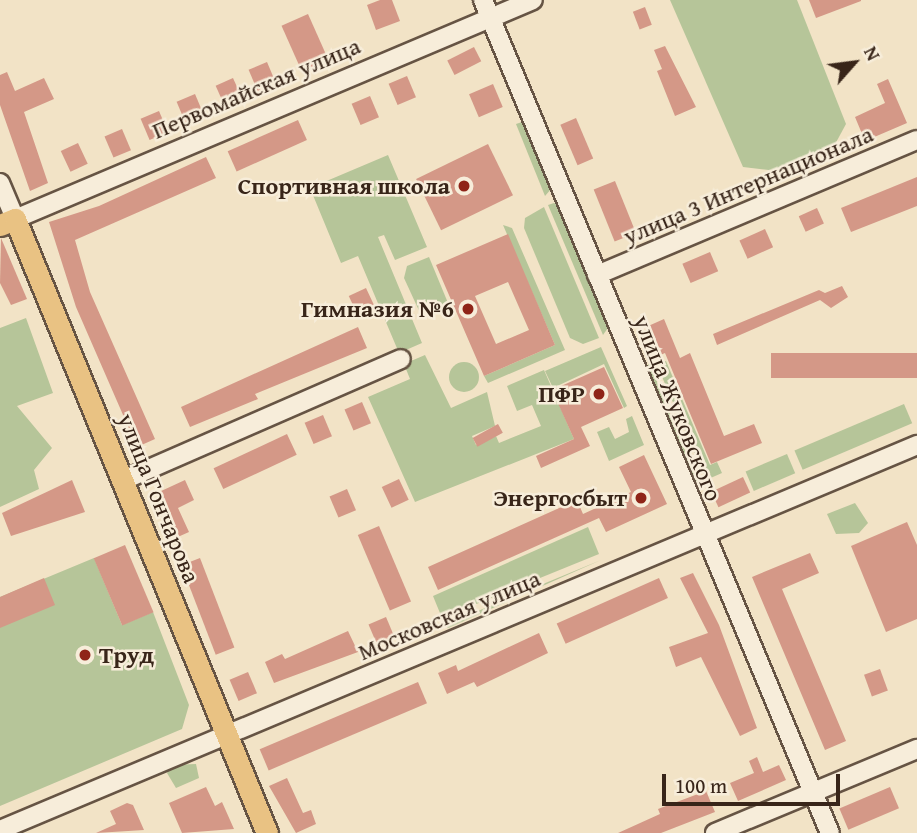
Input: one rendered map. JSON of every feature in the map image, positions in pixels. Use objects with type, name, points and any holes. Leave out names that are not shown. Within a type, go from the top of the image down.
[{"type":"main road","name":"улица Гончарова","points":[[7,222],[124,480],[267,833]]},
{"type":"street","name":"улица Жуковского","points":[[483,0],[703,534],[830,833]]},
{"type":"street","name":"Первомайская улица","points":[[7,222],[533,0]]},
{"type":"street","name":"улица 3 Интернационала","points":[[597,275],[917,140]]},
{"type":"street","name":"улица Гончарова","points":[[0,183],[7,222]]},
{"type":"street","points":[[124,480],[401,359]]},
{"type":"street","name":"Московская улица","points":[[0,830],[917,445]]},
{"type":"street","points":[[715,833],[917,749]]},
{"type":"green space","points":[[670,0],[797,0],[846,124],[833,148],[778,171],[743,167]]},
{"type":"green space","points":[[522,122],[552,188],[545,196],[516,124]]},
{"type":"green space","points":[[388,155],[427,247],[395,260],[384,235],[378,237],[422,343],[399,353],[358,256],[341,263],[310,188]]},
{"type":"green space","points":[[554,203],[560,206],[610,325],[603,335],[548,205]]},
{"type":"green space","points":[[544,207],[599,338],[583,344],[570,338],[524,228],[525,218]]},
{"type":"green space","points":[[503,225],[512,228],[565,350],[488,383],[484,376],[555,345]]},
{"type":"green space","points":[[429,257],[448,303],[421,315],[404,278],[407,266]]},
{"type":"green space","points":[[26,318],[53,393],[17,406],[52,448],[34,470],[39,489],[0,507],[0,328]]},
{"type":"green space","points":[[601,347],[627,406],[624,408],[604,364],[553,388],[545,371]]},
{"type":"green space","points":[[425,355],[451,408],[487,392],[495,426],[472,436],[476,445],[496,436],[499,443],[541,426],[532,405],[517,411],[507,386],[544,370],[574,439],[415,502],[368,397],[410,379],[404,364]]},
{"type":"green space","points":[[666,361],[710,465],[717,462],[722,473],[706,480],[657,365]]},
{"type":"green space","points":[[464,362],[475,366],[479,377],[475,388],[464,392],[453,388],[449,377],[453,366]]},
{"type":"green space","points":[[650,364],[698,484],[691,487],[643,367]]},
{"type":"green space","points":[[904,404],[912,423],[803,470],[794,450]]},
{"type":"green space","points":[[632,416],[644,445],[609,461],[597,432],[609,427],[615,439],[629,432],[626,419]]},
{"type":"green space","points":[[787,454],[795,473],[754,491],[746,472]]},
{"type":"green space","points":[[855,503],[868,523],[859,533],[836,534],[827,514]]},
{"type":"green space","points":[[588,527],[599,554],[442,618],[433,596]]},
{"type":"green space","name":"Труд","points":[[94,558],[122,625],[153,612],[189,705],[182,729],[0,806],[0,597]]},
{"type":"green space","points":[[601,560],[448,628],[444,625]]},
{"type":"green space","points":[[196,764],[199,778],[176,788],[167,773],[172,765]]},
{"type":"building","points":[[380,0],[392,0],[400,21],[376,30],[367,5]]},
{"type":"building","points":[[809,0],[861,0],[861,1],[816,18]]},
{"type":"building","points":[[645,7],[652,25],[640,29],[633,12]]},
{"type":"building","points":[[308,14],[329,62],[303,73],[282,26]]},
{"type":"building","points":[[665,46],[696,107],[675,116],[657,71],[662,69],[654,50]]},
{"type":"building","points":[[474,47],[481,61],[455,75],[447,61]]},
{"type":"building","points":[[267,62],[276,83],[258,91],[249,70]]},
{"type":"building","points":[[7,72],[15,91],[44,78],[54,99],[24,112],[48,183],[30,191],[0,105],[0,75]]},
{"type":"building","points":[[407,76],[416,97],[398,105],[389,84]]},
{"type":"building","points":[[233,78],[242,98],[225,106],[216,86]]},
{"type":"building","points":[[888,79],[907,123],[865,141],[855,117],[885,103],[877,84]]},
{"type":"building","points":[[493,84],[503,107],[479,117],[469,94]]},
{"type":"building","points":[[195,94],[204,115],[186,123],[177,102]]},
{"type":"building","points":[[370,96],[379,117],[361,125],[352,104]]},
{"type":"building","points":[[159,111],[168,132],[150,140],[141,119]]},
{"type":"building","points":[[576,118],[593,159],[578,165],[560,125]]},
{"type":"building","points":[[298,120],[307,140],[237,171],[228,151]]},
{"type":"building","points":[[122,129],[131,150],[113,158],[105,136]]},
{"type":"building","points":[[78,143],[88,164],[71,172],[61,151]]},
{"type":"building","name":"Спортивная школа","points":[[488,144],[513,195],[441,230],[416,179]]},
{"type":"building","points":[[206,157],[216,178],[75,240],[90,292],[155,439],[137,447],[76,307],[49,222],[99,206]]},
{"type":"building","points":[[917,177],[917,206],[851,232],[841,208]]},
{"type":"building","points":[[615,181],[636,233],[615,242],[594,190]]},
{"type":"building","points":[[817,208],[824,224],[806,232],[799,216]]},
{"type":"building","points":[[765,229],[773,247],[748,259],[739,240]]},
{"type":"building","name":"Гимназия №6","points":[[508,234],[555,345],[484,376],[436,265]],"holes":[[[508,282],[529,330],[496,344],[475,296]]]},
{"type":"building","points":[[1,238],[27,299],[11,305],[0,283]]},
{"type":"building","points":[[710,252],[718,271],[691,283],[682,264]]},
{"type":"building","points":[[842,286],[848,297],[831,308],[820,300],[717,345],[713,334],[819,290],[825,293]]},
{"type":"building","points":[[366,288],[376,309],[359,317],[349,296]]},
{"type":"building","points":[[664,319],[680,358],[690,353],[724,436],[754,424],[762,443],[711,464],[665,353],[658,356],[646,327]]},
{"type":"building","points":[[358,327],[367,348],[255,394],[258,399],[190,427],[181,407]]},
{"type":"building","points":[[771,353],[917,353],[917,378],[771,378]]},
{"type":"building","points":[[604,367],[623,408],[581,427],[590,446],[541,468],[536,456],[574,439],[552,390]]},
{"type":"building","points":[[362,402],[371,423],[353,431],[345,409]]},
{"type":"building","points":[[323,415],[332,436],[314,444],[305,423]]},
{"type":"building","points":[[498,424],[503,433],[477,447],[473,438]]},
{"type":"building","points":[[287,434],[297,455],[223,489],[214,468]]},
{"type":"building","points":[[644,455],[667,504],[606,532],[599,518],[438,590],[428,567],[577,500],[583,514],[631,492],[619,467]]},
{"type":"building","points":[[743,477],[750,492],[718,507],[711,492]]},
{"type":"building","points":[[399,479],[409,500],[392,508],[382,487]]},
{"type":"building","points":[[72,480],[85,512],[11,536],[2,513]]},
{"type":"building","points":[[185,480],[194,500],[178,508],[189,532],[171,540],[162,519],[170,515],[159,492]]},
{"type":"building","points":[[347,489],[356,510],[338,518],[330,496]]},
{"type":"building","points":[[907,522],[917,545],[917,619],[886,632],[851,546]]},
{"type":"building","points":[[379,526],[411,601],[390,610],[358,535]]},
{"type":"building","points":[[125,545],[154,612],[122,625],[94,558]]},
{"type":"building","points":[[810,553],[819,573],[782,589],[846,741],[825,750],[752,577]]},
{"type":"building","points":[[200,558],[234,648],[216,655],[181,565]]},
{"type":"building","points":[[693,573],[719,625],[757,728],[740,736],[701,657],[676,667],[669,647],[708,633],[680,578]]},
{"type":"building","points":[[44,578],[55,605],[0,628],[0,597]]},
{"type":"building","points":[[659,578],[668,598],[566,644],[557,624]]},
{"type":"building","points":[[386,617],[395,638],[377,646],[369,624]]},
{"type":"building","points":[[348,631],[358,652],[274,683],[265,662],[282,654],[285,659]]},
{"type":"building","points":[[539,633],[548,653],[477,687],[474,682],[447,694],[438,673],[456,665],[458,671]]},
{"type":"building","points":[[880,669],[888,691],[872,696],[864,675]]},
{"type":"building","points":[[248,672],[257,693],[239,701],[230,680]]},
{"type":"building","points":[[418,682],[427,703],[269,770],[260,749]]},
{"type":"building","points":[[757,757],[763,772],[779,765],[786,780],[738,801],[730,783],[754,773],[749,761]]},
{"type":"building","points":[[287,778],[303,813],[311,810],[316,824],[296,833],[269,786]]},
{"type":"building","points":[[206,787],[215,806],[222,802],[234,829],[182,833],[169,803]]},
{"type":"building","points":[[890,787],[899,808],[848,830],[839,808]]},
{"type":"building","points":[[706,791],[715,812],[661,833],[618,833],[660,814],[658,809]]},
{"type":"building","points":[[127,803],[133,805],[144,830],[96,833],[116,824],[110,811]]},
{"type":"place","name":"Спортивная школа","points":[[464,186]]},
{"type":"place","name":"Гимназия №6","points":[[468,309]]},
{"type":"place","name":"ПФР","points":[[599,394]]},
{"type":"place","name":"Энергосбыт","points":[[641,498]]},
{"type":"place","name":"Труд","points":[[85,655]]}]
